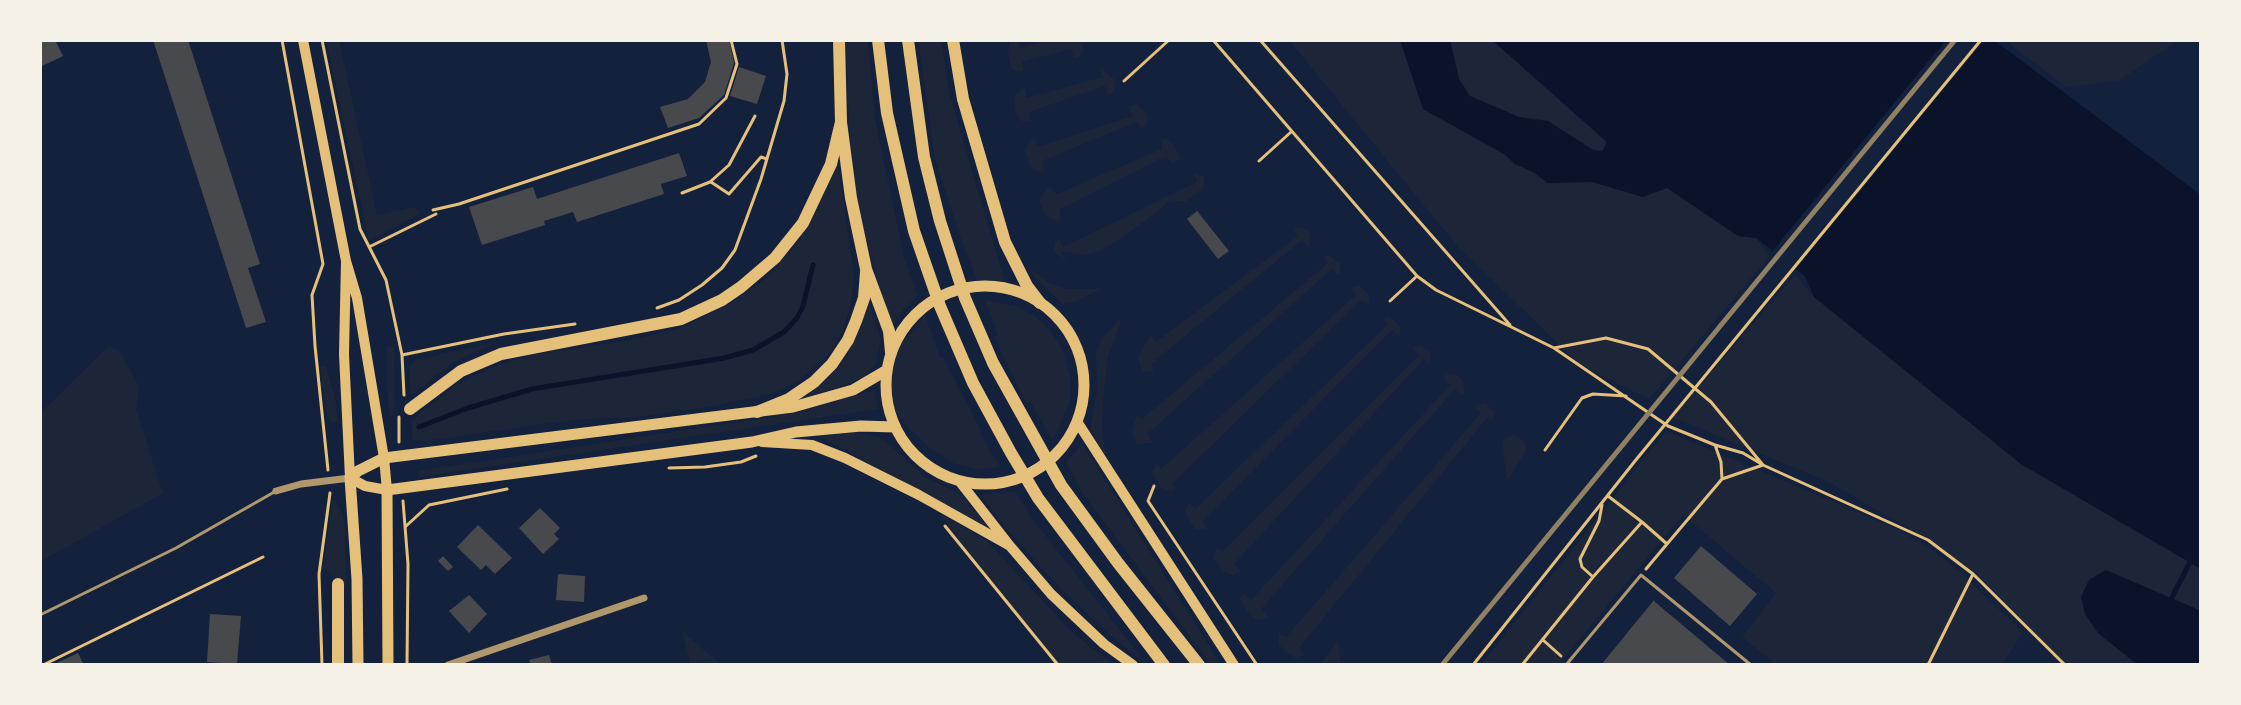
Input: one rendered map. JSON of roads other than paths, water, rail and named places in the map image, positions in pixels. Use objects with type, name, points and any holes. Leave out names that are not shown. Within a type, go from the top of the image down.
[{"type":"highway","points":[[839,40],[841,122],[851,198],[866,269],[889,331],[891,352]]},
{"type":"highway","points":[[878,40],[897,163],[930,279],[951,335],[1011,453],[1038,498],[1164,665]]},
{"type":"highway","points":[[908,40],[924,157],[955,270],[975,325],[1033,440],[1061,485],[1199,665]]},
{"type":"highway","points":[[953,40],[963,99],[1005,242],[1027,286],[1040,303]]},
{"type":"highway","points":[[405,408],[452,376],[501,354],[681,319],[722,300],[775,258],[808,213],[831,164],[841,122]]},
{"type":"highway","points":[[757,412],[789,399],[814,382],[832,364],[856,321],[864,298],[866,269]]},
{"type":"highway","points":[[338,584],[338,665]]},
{"type":"main road","points":[[303,40],[346,261],[357,298],[384,458],[388,665]]},
{"type":"main road","points":[[346,261],[344,354],[357,579],[358,665]]},
{"type":"main road","points":[[992,286],[1017,291],[1040,303],[1056,316],[1074,340],[1083,367],[1084,395],[1078,423],[1063,447],[1042,467],[1017,480],[989,485],[960,482],[933,470],[911,451],[895,427],[886,389],[891,352],[903,329],[920,310],[942,296],[966,288],[992,286]]},
{"type":"main road","points":[[350,478],[384,458],[757,412],[833,397],[853,390],[887,370]]},
{"type":"main road","points":[[1078,423],[1234,665]]},
{"type":"main road","points":[[350,478],[365,486],[387,490],[752,442],[796,432],[861,426],[895,427]]},
{"type":"main road","points":[[752,442],[812,445],[845,458],[1010,546]]},
{"type":"main road","points":[[960,482],[1051,594],[1104,644],[1133,665]]},
{"type":"street","points":[[276,491],[329,479],[350,478]]},
{"type":"street","points":[[448,665],[644,598]]},
{"type":"lane","points":[[40,615],[176,548],[276,491]]},
{"type":"lane","points":[[1566,665],[1641,575],[1751,665]]},
{"type":"waterway","points":[[419,427],[532,389],[724,358],[753,350],[784,332],[797,318],[813,265]]},
{"type":"waterway","points":[[2172,597],[2190,562]]},
{"type":"railway","points":[[1442,665],[1955,40]]}]
